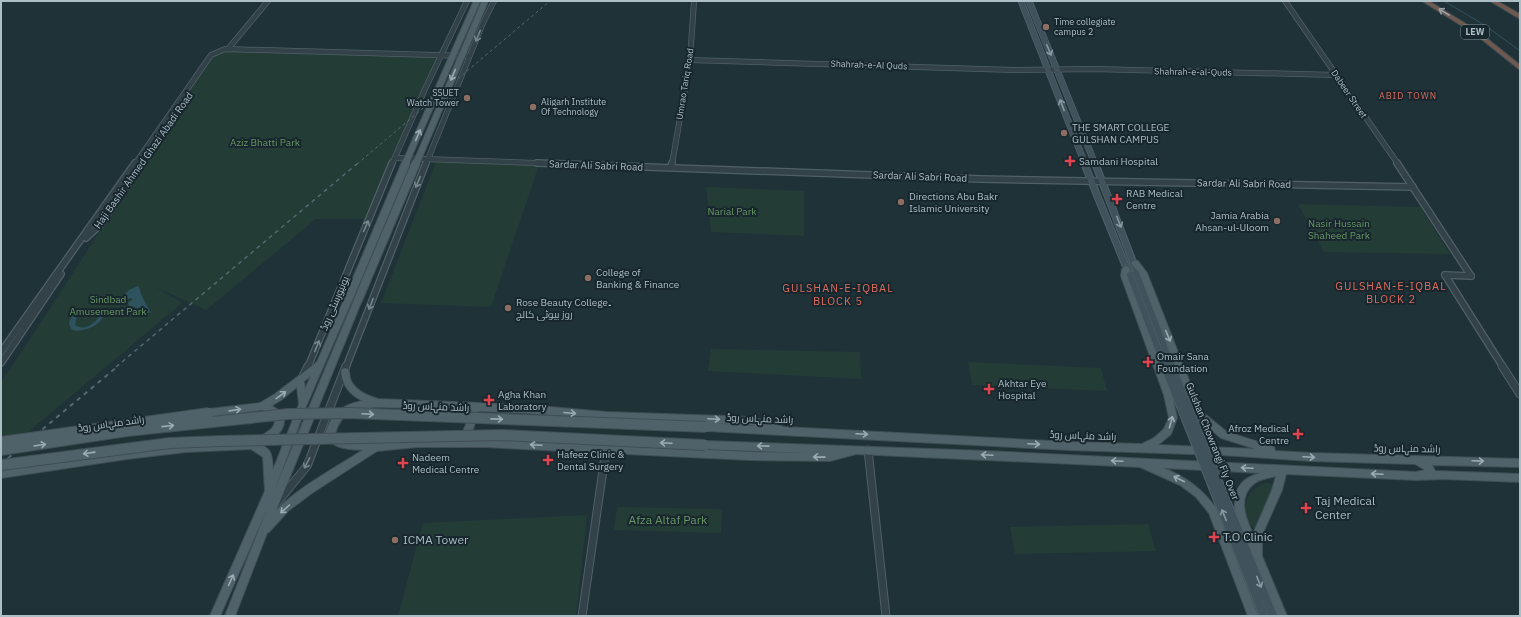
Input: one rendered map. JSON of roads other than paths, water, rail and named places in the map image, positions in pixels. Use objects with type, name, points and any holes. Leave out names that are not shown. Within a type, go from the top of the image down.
[{"type":"highway","name":"LEW","points":[[1425,1],[1477,33],[1520,68]]},
{"type":"highway","points":[[1493,1],[1520,17]]},
{"type":"main road","name":"یونیورسٹی روڈ","points":[[216,616],[268,496],[303,404],[377,228],[477,1]]},
{"type":"main road","name":"یونیورسٹی روڈ","points":[[230,616],[262,533],[358,300],[485,1]]},
{"type":"main road","points":[[1021,1],[1092,180],[1131,272]]},
{"type":"main road","points":[[1029,1],[1058,69],[1063,86],[1135,263],[1143,273],[1198,413],[1224,435],[1289,456]]},
{"type":"main road","points":[[1135,263],[1131,272],[1125,276],[1168,395],[1173,418],[1168,431],[1157,441],[1144,447]]},
{"type":"main road","name":"Gulshan Chowrangi Fly Over","points":[[1131,272],[1172,385],[1264,616]]},
{"type":"main road","name":"Gulshan Chowrangi Fly Over","points":[[1131,272],[1169,360],[1273,616]]},
{"type":"main road","points":[[1,442],[262,406],[278,397],[300,381],[321,363]]},
{"type":"main road","points":[[345,371],[345,379],[349,386],[358,395],[377,403]]},
{"type":"main road","points":[[300,381],[303,404]]},
{"type":"main road","points":[[781,430],[752,421],[606,416],[477,407],[377,403],[357,405],[346,409],[338,416],[332,426],[330,435],[335,441],[349,445],[375,447],[417,443],[518,444],[750,456],[830,457],[858,450]]},
{"type":"main road","points":[[251,445],[276,432],[278,427],[279,417],[270,409],[262,406]]},
{"type":"main road","points":[[463,444],[477,407]]},
{"type":"main road","name":"راشد منہاس روڈ","points":[[1,450],[127,431],[288,414],[349,413],[781,430],[1069,446],[1144,447],[1289,456],[1520,463]]},
{"type":"main road","points":[[1,465],[170,443],[502,435],[705,445],[868,450],[1136,462],[1416,476],[1520,478]]},
{"type":"main road","points":[[1,474],[172,450],[251,445],[257,446],[268,455],[268,496]]},
{"type":"main road","points":[[262,533],[285,508],[309,490],[375,447]]},
{"type":"main road","points":[[1411,459],[1428,466],[1431,470],[1429,473],[1416,476]]},
{"type":"main road","points":[[1463,461],[1455,464],[1454,468],[1459,473],[1468,476]]},
{"type":"main road","points":[[1136,462],[1180,479],[1200,493],[1207,501],[1213,511],[1253,616]]},
{"type":"main road","points":[[1282,470],[1253,479],[1243,488],[1239,499],[1240,516],[1282,616]]},
{"type":"main road","points":[[1257,558],[1257,535],[1277,490],[1282,470]]},
{"type":"street","points":[[228,49],[268,1]]},
{"type":"street","points":[[300,381],[311,360],[396,158],[468,1]]},
{"type":"street","points":[[272,509],[307,466],[469,56],[494,1]]},
{"type":"street","name":"Umrao Tariq Road","points":[[671,167],[690,60],[694,1]]},
{"type":"street","name":"Dabeer Street","points":[[1285,1],[1413,187],[1471,276],[1445,275],[1520,394]]},
{"type":"street","points":[[213,53],[228,49],[441,57],[469,56]]},
{"type":"street","name":"Haji Bashir Ahmed Ghazi Abadi Road","points":[[1,352],[213,53]]},
{"type":"street","name":"Haji Bashir Ahmed Ghazi Abadi Road","points":[[1,363],[80,245],[104,219],[183,104],[214,55],[213,53]]},
{"type":"street","name":"Shahrah-e-Al Quds","points":[[690,60],[1049,70]]},
{"type":"street","name":"Shahrah-e-al-Quds","points":[[1049,70],[1336,75]]},
{"type":"street","name":"Sardar Ali Sabri Road","points":[[396,158],[981,179],[1102,180],[1413,187]]},
{"type":"street","points":[[582,616],[606,449]]},
{"type":"street","points":[[868,450],[886,616]]},
{"type":"water","points":[[138,286],[150,312],[142,317],[135,312],[135,307],[129,306],[128,303],[133,299],[130,298],[122,301],[119,299],[129,290]]},
{"type":"water","points":[[89,308],[87,311],[77,316],[75,325],[78,327],[85,327],[91,325],[99,317],[98,311],[101,308],[104,312],[101,321],[87,329],[77,331],[72,330],[69,324],[71,317],[79,311]]},
{"type":"waterway","points":[[1444,1],[1486,26],[1520,51]]},
{"type":"railway","points":[[357,164],[550,1]]},
{"type":"railway","points":[[116,367],[358,163]]},
{"type":"railway","points":[[1,464],[118,366]]},
{"type":"place","name":"Time collegiate campus 2","points":[[1046,27]]},
{"type":"place","name":"SSUET Watch Tower","points":[[467,98]]},
{"type":"place","name":"Aligarh Institute Of Technology","points":[[533,107]]},
{"type":"place","name":"THE SMART COLLEGE GULSHAN CAMPUS","points":[[1064,133]]},
{"type":"place","name":"Samdani Hospital","points":[[1070,161]]},
{"type":"place","name":"RAB Medical Centre","points":[[1117,199]]},
{"type":"place","name":"Directions Abu Bakr Islamic University","points":[[901,202]]},
{"type":"place","name":"Jamia Arabia Ahsan-ul-Uloom","points":[[1277,221]]},
{"type":"place","name":"College of Banking & Finance","points":[[588,278]]},
{"type":"place","name":"Rose Beauty College۔ روز بیوٹی کالج","points":[[508,308]]},
{"type":"place","name":"Omair Sana Foundation","points":[[1148,362]]},
{"type":"place","name":"Akhtar Eye Hospital","points":[[989,389]]},
{"type":"place","name":"Agha Khan Laboratory","points":[[489,400]]},
{"type":"place","name":"Afroz Medical Centre","points":[[1298,434]]},
{"type":"place","name":"Hafeez Clinic & Dental Surgery","points":[[548,460]]},
{"type":"place","name":"Nadeem Medical Centre","points":[[403,463]]},
{"type":"place","name":"Taj Medical Center","points":[[1306,508]]},
{"type":"place","name":"T.O Clinic","points":[[1214,537]]},
{"type":"place","name":"ICMA Tower","points":[[395,540]]},
{"type":"district","name":"ABID TOWN","points":[[1408,96]]},
{"type":"district","name":"GULSHAN-E-IQBAL BLOCK 2","points":[[1391,292]]},
{"type":"district","name":"GULSHAN-E-IQBAL BLOCK 5","points":[[838,294]]},
{"type":"park label","name":"Aziz Bhatti Park","points":[[265,142]]},
{"type":"park label","name":"Narial Park","points":[[732,211]]},
{"type":"park label","name":"Nasir Hussain Shaheed Park","points":[[1339,228]]},
{"type":"park label","name":"Sindbad Amusement Park","points":[[108,304]]},
{"type":"park label","name":"Afza Altaf Park","points":[[668,520]]}]
